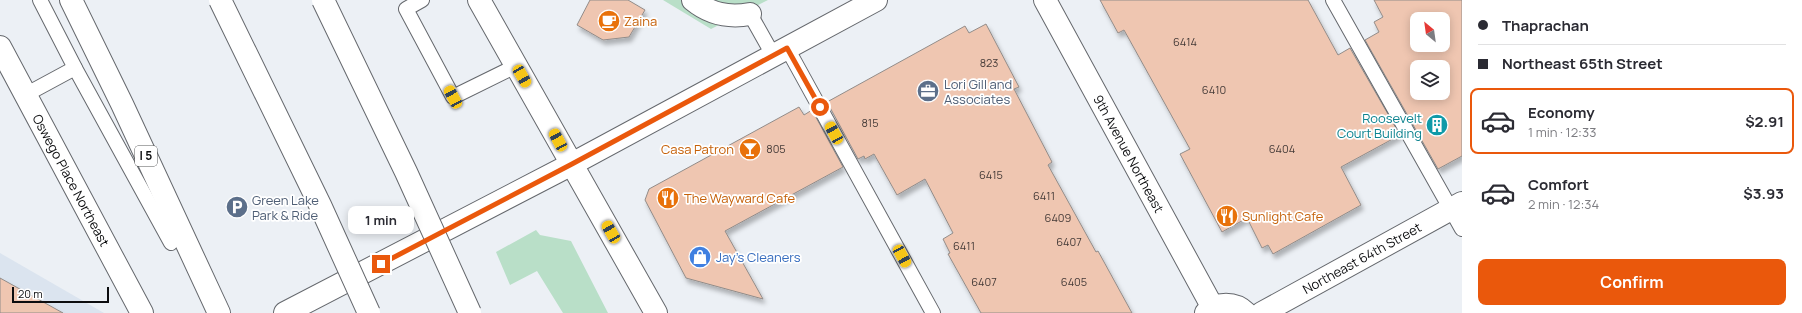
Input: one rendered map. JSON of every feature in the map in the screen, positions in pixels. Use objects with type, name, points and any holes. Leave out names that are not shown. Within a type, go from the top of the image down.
[{"type":"main road","name":"I 5","points":[[71,0],[122,104],[219,313]]},
{"type":"main road","points":[[220,0],[317,198],[369,313]]},
{"type":"main road","points":[[323,0],[406,172],[470,313]]},
{"type":"main road","points":[[479,0],[656,313]]},
{"type":"main road","points":[[693,0],[719,14],[736,17],[750,14]]},
{"type":"main road","points":[[285,313],[572,164],[876,0]]},
{"type":"main road","name":"9th Avenue Northeast","points":[[1045,0],[1209,310]]},
{"type":"main road","name":"Oswego Place Northeast","points":[[0,47],[142,313]]},
{"type":"main road","name":"Northeast 64th Street","points":[[1262,313],[1456,206]]},
{"type":"main road","points":[[1209,310],[1226,304],[1235,305],[1246,313]]},
{"type":"lane","points":[[40,0],[75,68],[171,243]]},
{"type":"lane","points":[[422,0],[406,9],[453,97],[516,66]]},
{"type":"lane","points":[[1333,0],[1456,206],[1462,229]]},
{"type":"lane","points":[[750,14],[780,52],[933,313]]},
{"type":"lane","points":[[26,95],[75,68]]},
{"type":"shaded area","points":[[0,253],[104,313],[0,313]]},
{"type":"green space","points":[[663,0],[768,0],[711,29]]},
{"type":"green space","points":[[536,230],[540,235],[571,241],[608,313],[563,313],[537,271],[510,285],[496,252]]},
{"type":"building","name":"Zaina","points":[[590,0],[628,0],[645,10],[629,37],[603,40],[577,25]]},
{"type":"building","points":[[1100,0],[1308,0],[1338,55],[1350,48],[1400,135],[1341,167],[1361,205],[1273,254],[1268,245],[1262,248],[1247,218],[1222,232],[1180,154],[1190,149],[1124,30],[1118,33]]},
{"type":"building","points":[[1374,0],[1462,0],[1462,156],[1438,169],[1365,40],[1379,32],[1374,22],[1383,17]]},
{"type":"building","points":[[986,24],[1019,87],[1014,89],[1052,162],[1048,165],[1132,313],[981,313],[948,254],[950,253],[943,239],[953,233],[925,179],[897,195],[874,154],[865,159],[864,156],[858,159],[827,102],[965,26],[969,33]]},
{"type":"building","points":[[799,107],[804,115],[812,110],[843,167],[725,231],[763,299],[686,278],[645,200],[649,189]]},
{"type":"building","points":[[0,278],[63,313],[0,313]]},
{"type":"place","name":"Zaina","points":[[609,21]]},
{"type":"place","name":"Lori Gill and Associates","points":[[928,91]]},
{"type":"place","name":"Roosevelt Court Building","points":[[1437,125]]},
{"type":"place","name":"Casa Patron","points":[[750,149]]},
{"type":"place","name":"The Wayward Cafe","points":[[668,198]]},
{"type":"place","name":"Green Lake Park & Ride","points":[[237,207]]},
{"type":"place","name":"Sunlight Cafe","points":[[1227,216]]},
{"type":"place","name":"Jay's Cleaners","points":[[700,257]]},
{"type":"route","points":[[381,264],[640,128],[787,48],[820,107]]}]
